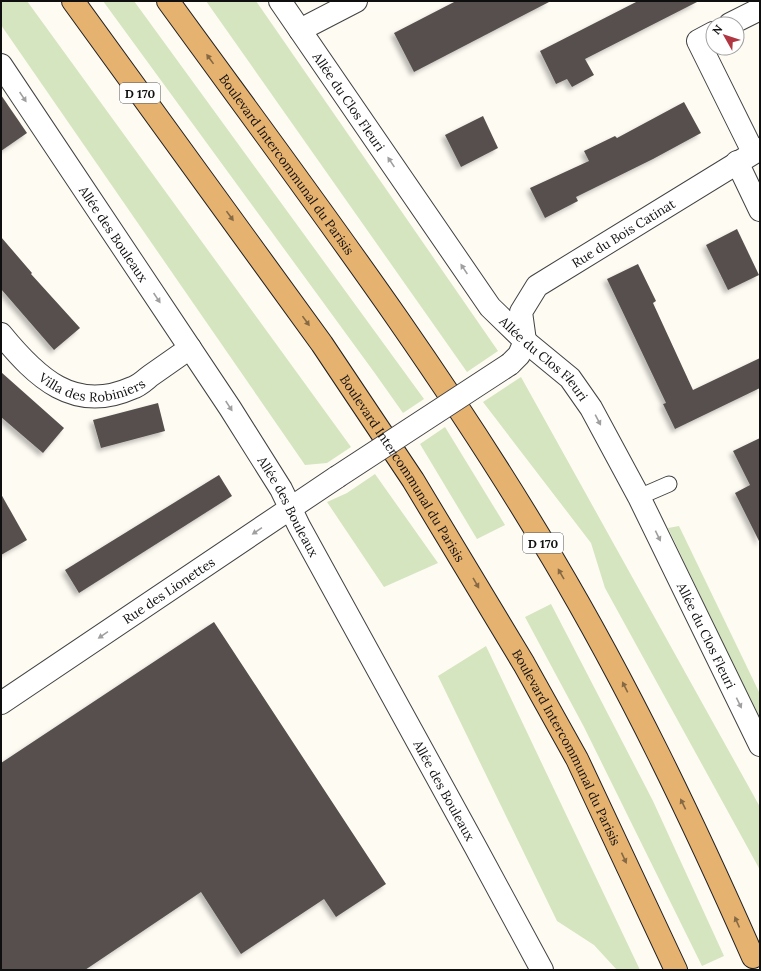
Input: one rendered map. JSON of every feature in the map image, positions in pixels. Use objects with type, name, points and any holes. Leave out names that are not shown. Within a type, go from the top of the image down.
[{"type":"highway","points":[[62,1],[208,184]]},
{"type":"highway","name":"Boulevard Intercommunal du Parisis","points":[[73,1],[208,184],[322,344],[413,480],[470,573],[577,759],[676,970]]},
{"type":"highway","name":"Boulevard Intercommunal du Parisis","points":[[168,1],[380,292],[479,442],[552,558],[624,685],[706,850],[753,957]]},
{"type":"street","name":"Allée du Clos Fleuri","points":[[280,1],[490,307],[525,341],[570,378],[591,408],[639,497],[760,745]]},
{"type":"street","points":[[300,30],[356,1]]},
{"type":"street","points":[[745,16],[760,9]]},
{"type":"street","points":[[705,37],[698,40],[705,55]]},
{"type":"street","points":[[705,56],[750,154],[760,210]]},
{"type":"street","name":"Allée des Bouleaux","points":[[1,64],[190,348],[281,489],[290,510],[542,970]]},
{"type":"street","name":"Rue du Bois Catinat","points":[[525,341],[521,312],[536,286],[750,154]]},
{"type":"street","name":"Villa des Robiniers","points":[[1,334],[17,354],[40,377],[74,395],[107,396],[134,388],[190,348]]},
{"type":"street","name":"Rue des Lionettes","points":[[1,703],[337,477],[510,364],[518,355],[525,341]]},
{"type":"lane","points":[[639,497],[669,484]]},
{"type":"green space","points":[[1,1],[27,1],[351,447],[327,463],[305,465],[1,25]]},
{"type":"green space","points":[[103,1],[134,1],[424,399],[403,413]]},
{"type":"green space","points":[[206,1],[256,1],[498,351],[467,372]]},
{"type":"green space","points":[[521,377],[760,807],[760,870],[605,588],[591,543],[483,402]]},
{"type":"green space","points":[[445,427],[505,525],[477,539],[420,444]]},
{"type":"green space","points":[[375,474],[438,563],[384,587],[327,502],[347,493]]},
{"type":"green space","points":[[679,526],[760,694],[760,721],[668,528]]},
{"type":"green space","points":[[551,604],[653,801],[724,956],[702,966],[584,727],[525,617]]},
{"type":"green space","points":[[486,646],[640,970],[617,970],[594,945],[557,921],[438,676]]},
{"type":"building","points":[[456,1],[551,1],[414,72],[394,33]]},
{"type":"building","points":[[638,1],[699,1],[585,59],[594,75],[572,87],[567,79],[556,84],[540,51]]},
{"type":"building","points":[[1,95],[27,133],[1,151]]},
{"type":"building","points":[[684,102],[701,133],[653,159],[576,197],[578,201],[545,218],[530,188],[589,161],[584,151],[615,136],[617,138]]},
{"type":"building","points":[[483,116],[498,148],[461,167],[445,135]]},
{"type":"building","points":[[737,229],[759,275],[728,290],[706,245]]},
{"type":"building","points":[[1,237],[32,273],[31,274],[80,328],[54,350],[1,289]]},
{"type":"building","points":[[638,264],[656,301],[653,303],[693,390],[760,358],[760,388],[675,429],[663,404],[666,403],[607,279]]},
{"type":"building","points":[[1,372],[64,428],[43,453],[1,417]]},
{"type":"building","points":[[158,403],[165,431],[101,448],[93,420]]},
{"type":"building","points":[[760,438],[760,543],[735,493],[750,485],[733,451]]},
{"type":"building","points":[[219,475],[232,496],[79,593],[65,570]]},
{"type":"building","points":[[1,494],[27,540],[1,555]]},
{"type":"building","points":[[214,622],[386,884],[336,917],[324,899],[241,954],[201,892],[85,970],[1,970],[1,763]]}]
